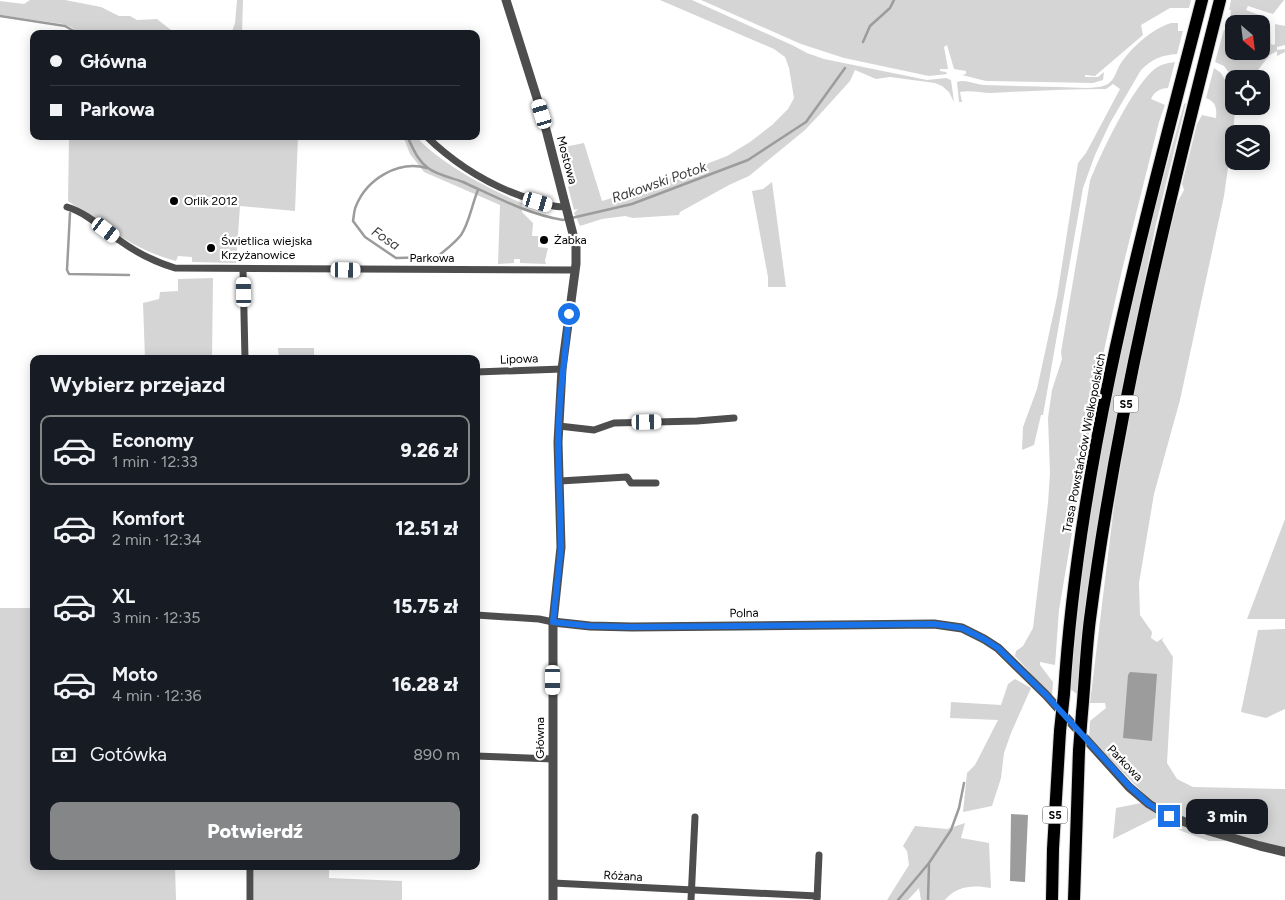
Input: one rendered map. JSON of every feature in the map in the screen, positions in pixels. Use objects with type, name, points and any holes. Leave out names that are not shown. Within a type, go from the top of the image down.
[{"type":"highway","name":"Trasa Powstańców Wielkopolskich","points":[[1052,900],[1060,731],[1068,628],[1076,560],[1100,424],[1135,259],[1202,0]]},
{"type":"highway","name":"S5","points":[[1074,900],[1078,750],[1090,620],[1120,432],[1155,264],[1194,99],[1220,0]]},
{"type":"street","name":"Mostowa","points":[[506,0],[542,114],[572,229],[576,246],[575,270]]},
{"type":"street","points":[[430,140],[463,166],[498,187],[521,197],[567,210]]},
{"type":"street","name":"Parkowa","points":[[67,207],[93,220],[119,240],[154,261],[175,268],[575,270]]},
{"type":"street","points":[[244,269],[246,355]]},
{"type":"street","name":"Główna","points":[[553,900],[553,622],[561,547],[559,426],[562,369],[575,270]]},
{"type":"street","name":"Lipowa","points":[[480,372],[562,369]]},
{"type":"street","points":[[559,426],[594,430],[614,423],[734,418]]},
{"type":"street","points":[[560,481],[627,477],[631,483],[656,483]]},
{"type":"street","name":"Polna","points":[[480,615],[539,619],[590,626],[632,627],[934,624],[962,628],[984,639],[1007,656],[1026,676]]},
{"type":"street","name":"Parkowa","points":[[1026,676],[1123,780],[1149,804],[1169,816],[1209,831],[1285,852]]},
{"type":"street","points":[[480,756],[553,759]]},
{"type":"street","points":[[691,900],[695,817]]},
{"type":"street","name":"Różana","points":[[553,883],[817,898],[819,855]]},
{"type":"street","points":[[250,870],[250,900]]},
{"type":"shaded area","points":[[30,0],[65,0],[101,7],[119,16],[130,16],[137,20],[157,19],[171,30],[72,30],[73,28],[63,24],[0,15],[0,1],[24,4]]},
{"type":"shaded area","points":[[237,0],[243,0],[242,30],[232,30]]},
{"type":"shaded area","points":[[660,0],[692,0],[824,59],[927,80],[946,78],[951,80],[954,102],[949,92],[935,83],[890,77],[876,79],[855,70],[850,81],[805,130],[749,176],[680,212],[679,215],[633,218],[625,216],[602,219],[580,226],[574,213],[578,209],[574,210],[559,148],[584,143],[602,201],[647,187],[727,156],[750,142],[772,125],[788,109],[794,98],[789,68],[785,57],[774,49]]},
{"type":"shaded area","points":[[701,0],[1191,0],[1189,8],[1170,8],[1141,25],[1143,35],[1095,76],[1085,75],[1085,77],[1098,77],[1104,72],[1103,80],[1093,83],[986,81],[962,75],[966,74],[966,71],[954,69],[947,45],[944,47],[948,69],[940,69],[940,71],[947,74],[929,76],[844,58],[801,44]]},
{"type":"shaded area","points":[[1231,0],[1284,0],[1273,14],[1248,6],[1246,10],[1259,15],[1230,15],[1231,10],[1229,10]]},
{"type":"shaded area","points":[[1171,23],[1178,23],[1178,31],[1183,31],[1177,54],[1158,58],[1141,70],[1110,123],[1095,155],[1083,188],[1043,415],[1041,415],[1034,445],[1022,450],[1023,427],[1037,389],[1057,297],[1078,163],[1086,153],[1120,89],[1113,84],[1106,89],[991,93],[964,91],[960,92],[962,102],[959,102],[957,82],[963,81],[983,85],[1101,87],[1111,81],[1121,63],[1137,45],[1150,34]]},
{"type":"shaded area","points":[[1275,24],[1285,26],[1285,45],[1277,47],[1277,50],[1285,49],[1285,52],[1277,56],[1277,51],[1270,55],[1270,25],[1271,44],[1273,45],[1275,44]]},
{"type":"shaded area","points":[[1224,30],[1225,60],[1266,60],[1258,70],[1227,70],[1224,66],[1215,62]]},
{"type":"shaded area","points":[[1175,62],[1168,88],[1158,91],[1151,99],[1165,105],[1159,122],[1122,270],[1099,373],[1059,610],[1055,665],[1040,662],[1040,665],[1053,682],[1052,697],[1015,656],[1016,651],[1023,646],[1033,628],[1048,503],[1050,473],[1048,418],[1052,390],[1062,359],[1061,352],[1090,181],[1110,137],[1138,89],[1156,68]]},
{"type":"shaded area","points":[[1214,68],[1221,73],[1225,80],[1225,115],[1235,115],[1234,125],[1225,125],[1225,170],[1228,170],[1224,196],[1180,400],[1154,494],[1139,583],[1140,615],[1152,632],[1151,638],[1157,642],[1164,637],[1162,640],[1173,657],[1167,763],[1177,779],[1193,787],[1285,789],[1285,855],[1227,841],[1209,841],[1184,832],[1155,818],[1113,839],[1116,808],[1151,801],[1089,738],[1090,721],[1106,708],[1105,703],[1090,703],[1114,506],[1124,447],[1162,260],[1177,203],[1184,190],[1182,184],[1197,124],[1202,115],[1216,118],[1215,106],[1212,101],[1206,98]]},
{"type":"shaded area","points":[[1186,103],[1156,224],[1126,372],[1078,695],[1068,687],[1090,508],[1109,399],[1149,228],[1184,104]]},
{"type":"shaded area","points":[[69,140],[298,140],[295,211],[240,206],[236,263],[192,262],[192,257],[178,256],[176,261],[147,251],[119,236],[68,201]]},
{"type":"shaded area","points":[[405,140],[420,140],[450,165],[496,191],[522,203],[522,212],[533,223],[532,236],[538,236],[538,247],[548,248],[546,264],[520,263],[520,259],[514,259],[514,263],[498,264],[500,205],[424,172],[410,154]]},
{"type":"shaded area","points":[[772,182],[786,287],[768,287],[768,277],[752,191],[763,189]]},
{"type":"shaded area","points":[[213,278],[212,355],[145,355],[143,303],[159,299],[160,292],[178,291],[178,279]]},
{"type":"shaded area","points":[[278,348],[314,348],[314,355],[279,355]]},
{"type":"shaded area","points":[[1285,519],[1285,619],[1247,619]]},
{"type":"shaded area","points":[[0,608],[30,608],[30,870],[175,870],[176,900],[0,900]]},
{"type":"shaded area","points":[[1285,629],[1285,709],[1266,718],[1241,712],[1258,630]]},
{"type":"shaded area","points":[[1130,672],[1157,674],[1152,741],[1123,738],[1128,675]]},
{"type":"shaded area","points":[[1015,679],[1031,688],[1004,753],[1001,778],[992,806],[963,812],[967,773],[975,765],[998,720],[950,718],[951,702],[1001,705],[1008,684]]},
{"type":"shaded area","points":[[1011,814],[1028,815],[1025,882],[1010,881]]},
{"type":"shaded area","points":[[965,823],[961,838],[989,843],[991,888],[966,887],[955,891],[945,900],[921,900],[919,888],[908,900],[887,900],[909,865],[907,851],[903,846],[915,826],[947,829]]},
{"type":"shaded area","points":[[254,870],[329,870],[329,878],[402,881],[402,900],[254,900]]},
{"type":"waterway","name":"Rakowski Potok","points":[[863,42],[870,26],[890,8],[894,0]]},
{"type":"waterway","name":"Rakowski Potok","points":[[0,16],[65,26],[72,30]]},
{"type":"waterway","name":"Rakowski Potok","points":[[409,140],[418,158],[432,170],[537,214],[563,220],[632,204],[748,160],[806,122],[845,68]]},
{"type":"waterway","name":"Fosa","points":[[427,168],[405,167],[385,174],[368,188],[361,196],[355,208],[353,221],[365,237],[396,258],[437,257],[464,230],[478,190]]},
{"type":"waterway","points":[[70,213],[67,270],[69,274],[129,275]]},
{"type":"waterway","points":[[898,900],[929,863],[951,830],[959,808],[964,783]]},
{"type":"waterway","points":[[928,900],[929,865]]},
{"type":"place","name":"Orlik 2012","points":[[174,201]]},
{"type":"place","name":"Żabka","points":[[544,240]]},
{"type":"place","name":"Świetlica wiejska Krzyżanowice","points":[[211,248]]},
{"type":"route","points":[[569,314],[560,400],[558,442],[561,547],[553,622],[590,626],[632,627],[934,624],[962,628],[984,639],[1007,656],[1046,695],[1086,742],[1139,796],[1169,816]]}]
